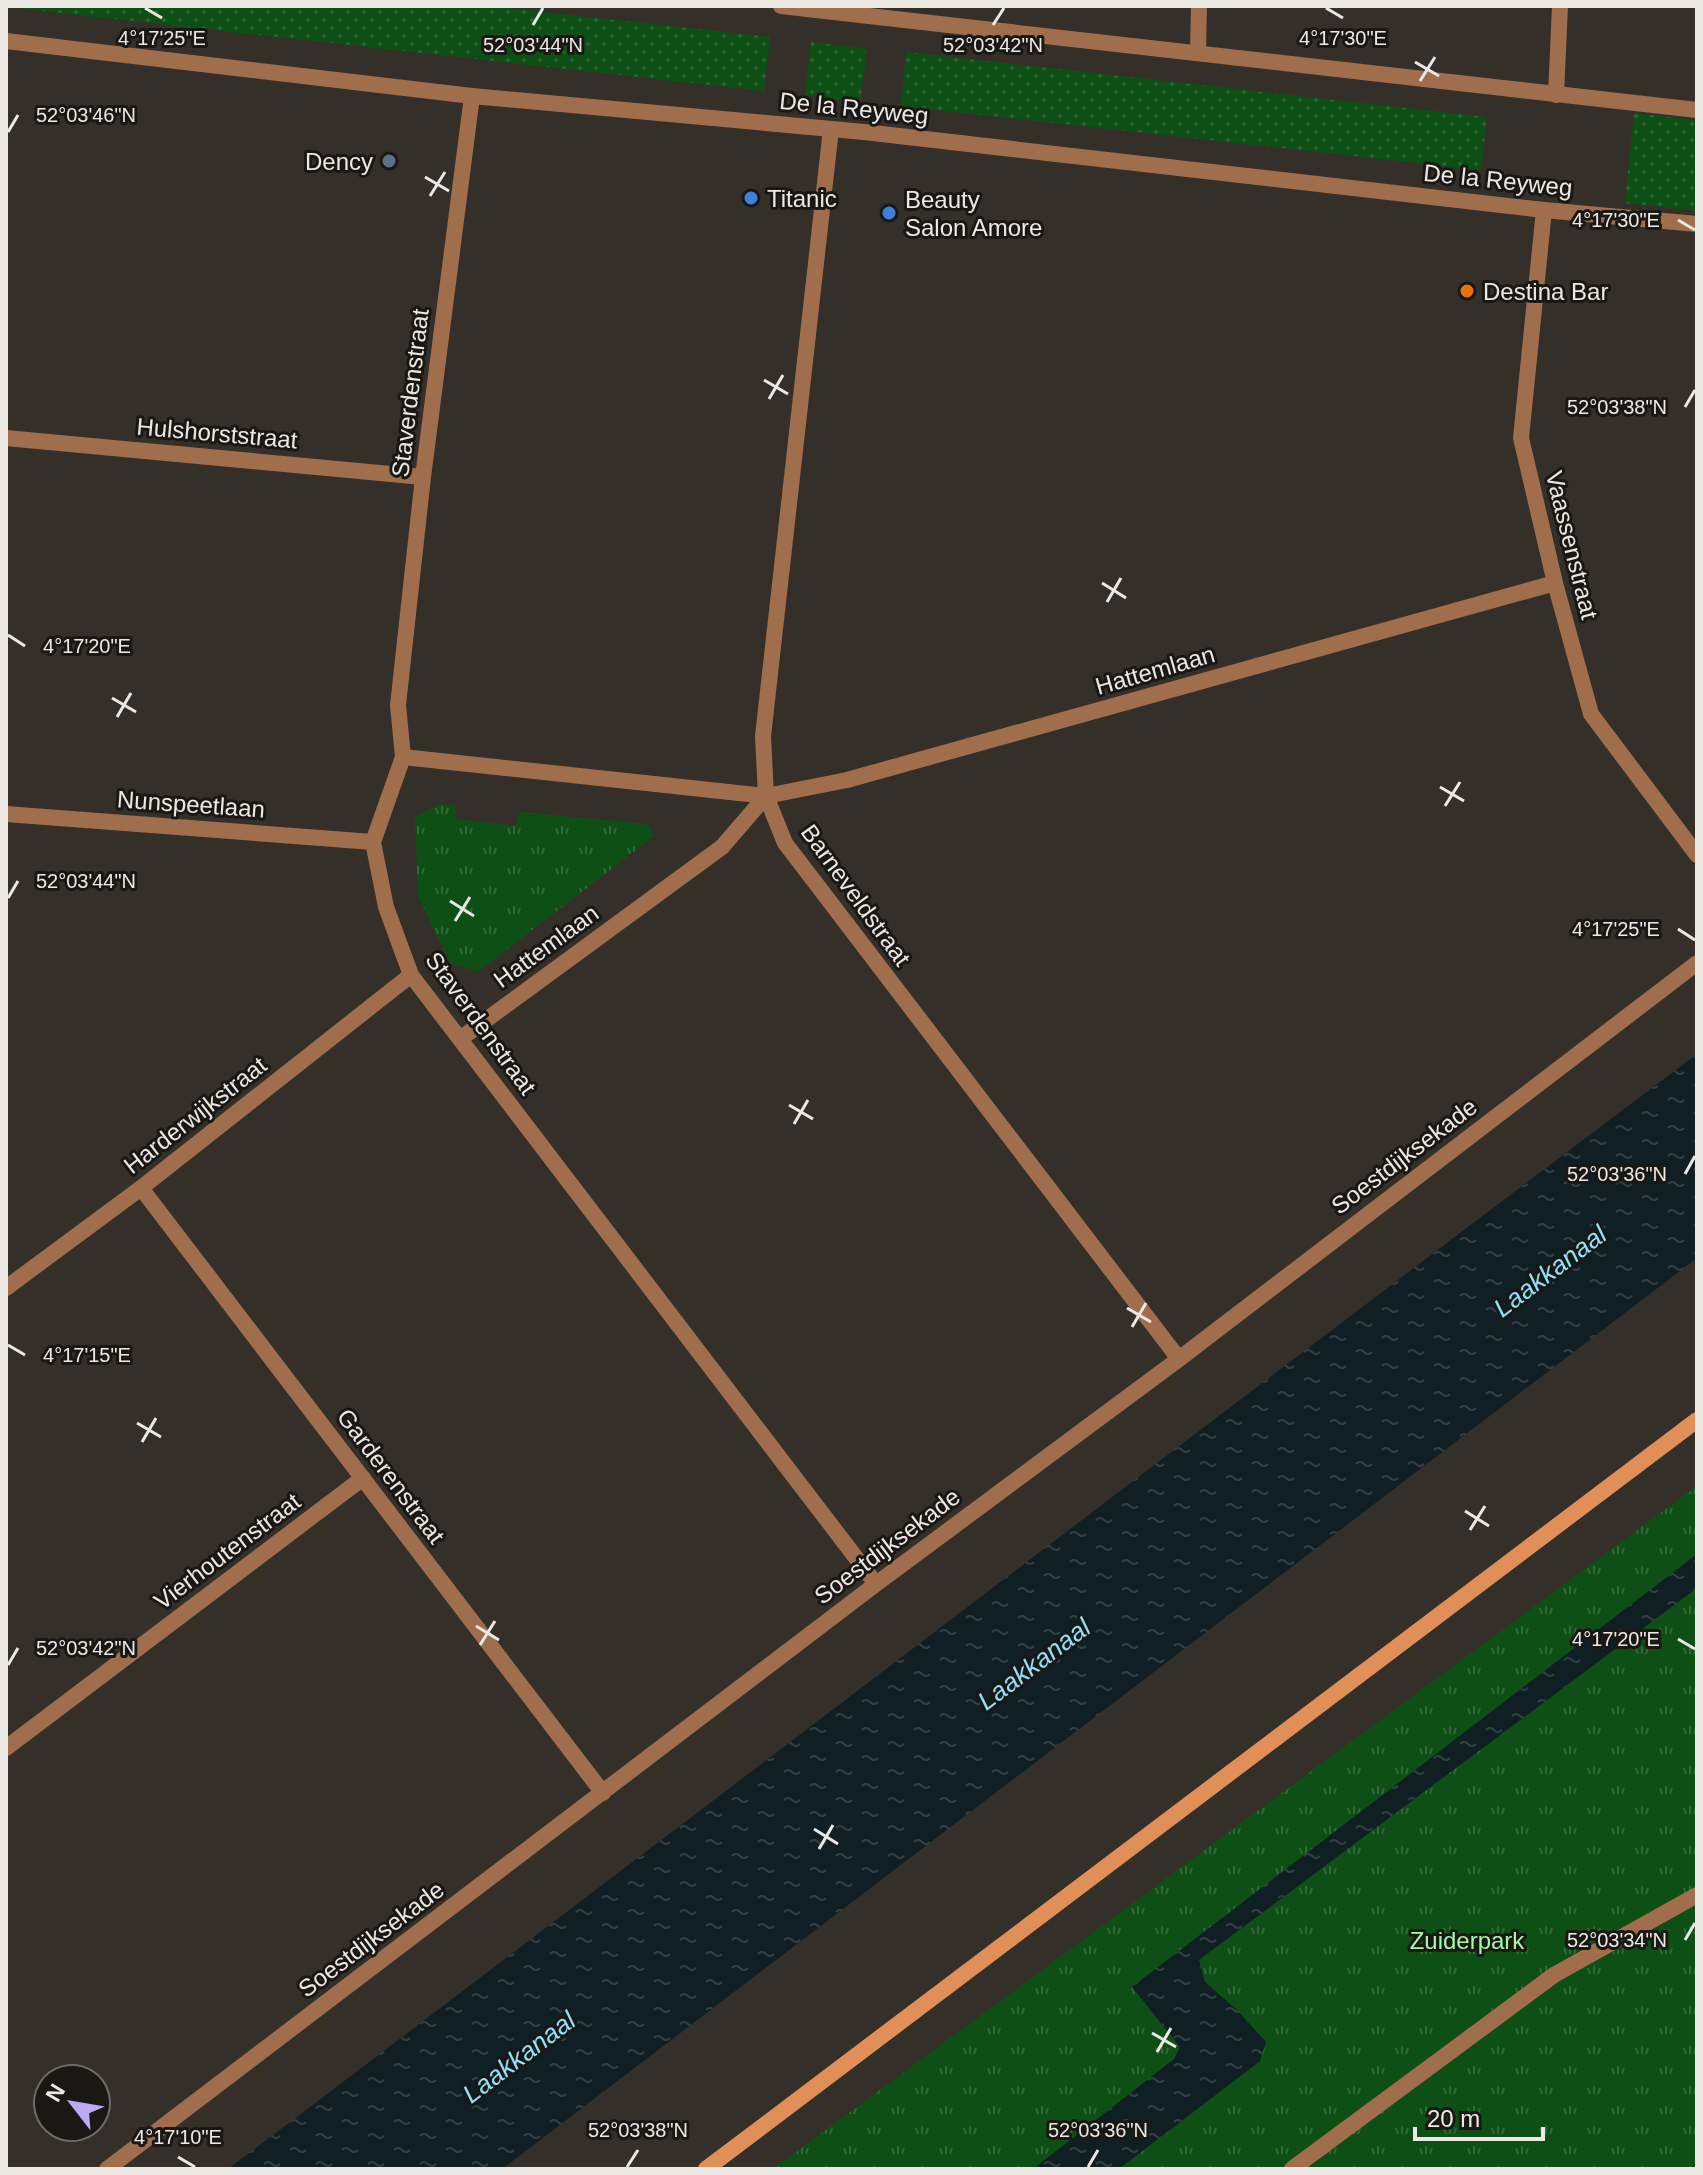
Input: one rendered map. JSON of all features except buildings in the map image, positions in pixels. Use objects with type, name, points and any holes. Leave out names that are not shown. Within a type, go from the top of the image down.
[{"type":"main road","points":[[706,2169],[1697,1420]]},
{"type":"street","points":[[781,6],[837,9],[1697,110]]},
{"type":"street","points":[[1198,53],[1199,6]]},
{"type":"street","points":[[1556,95],[1560,6]]},
{"type":"street","name":"De la Reyweg","points":[[6,41],[472,96],[831,129],[1544,210],[1697,224]]},
{"type":"street","name":"Staverdenstraat","points":[[472,96],[423,477],[398,705],[403,757],[373,842],[386,907],[411,975],[876,1584]]},
{"type":"street","name":"Barneveldstraat","points":[[831,129],[763,736],[766,796],[785,843],[1179,1359]]},
{"type":"street","name":"Vaassenstraat","points":[[1544,210],[1521,438],[1555,583],[1591,714],[1697,855]]},
{"type":"street","name":"Hulshorststraat","points":[[6,438],[423,477]]},
{"type":"street","name":"Hattemlaan","points":[[403,757],[766,796],[847,780],[1555,583]]},
{"type":"street","name":"Hattemlaan","points":[[460,1039],[722,847],[766,796]]},
{"type":"street","name":"Nunspeetlaan","points":[[6,814],[373,842]]},
{"type":"street","name":"Soestdijksekade","points":[[107,2169],[876,1584],[1179,1359],[1697,963]]},
{"type":"street","name":"Harderwijkstraat","points":[[6,1288],[141,1188],[411,975]]},
{"type":"street","name":"Garderenstraat","points":[[141,1188],[603,1793]]},
{"type":"street","name":"Vierhoutenstraat","points":[[6,1748],[363,1478]]},
{"type":"street","points":[[1292,2169],[1554,1975],[1697,1895]]},
{"type":"green space","points":[[488,6],[770,37],[764,91],[6,7]]},
{"type":"green space","points":[[811,42],[867,49],[860,102],[805,95]]},
{"type":"green space","points":[[906,52],[1487,117],[1481,170],[901,106]]},
{"type":"green space","points":[[1634,113],[1697,120],[1697,211],[1625,203]]},
{"type":"green space","points":[[440,804],[455,805],[456,819],[516,826],[520,812],[647,824],[654,836],[478,972],[450,963],[418,896],[415,817]]},
{"type":"green space","name":"Zuiderpark","points":[[1697,1486],[1697,2169],[773,2169]]},
{"type":"water","name":"Laakkanaal","points":[[1697,1054],[1697,1258],[502,2169],[228,2169],[1329,1332]]},
{"type":"water","points":[[1697,1554],[1697,1588],[1199,1960],[1205,1982],[1236,2009],[1266,2042],[1260,2061],[1119,2169],[1033,2169],[1174,2059],[1180,2047],[1132,1987]]},
{"type":"place","name":"Dency","points":[[389,161]]},
{"type":"place","name":"Titanic","points":[[751,198]]},
{"type":"place","name":"Beauty Salon Amore","points":[[889,213]]},
{"type":"place","name":"Destina Bar","points":[[1467,291]]}]
